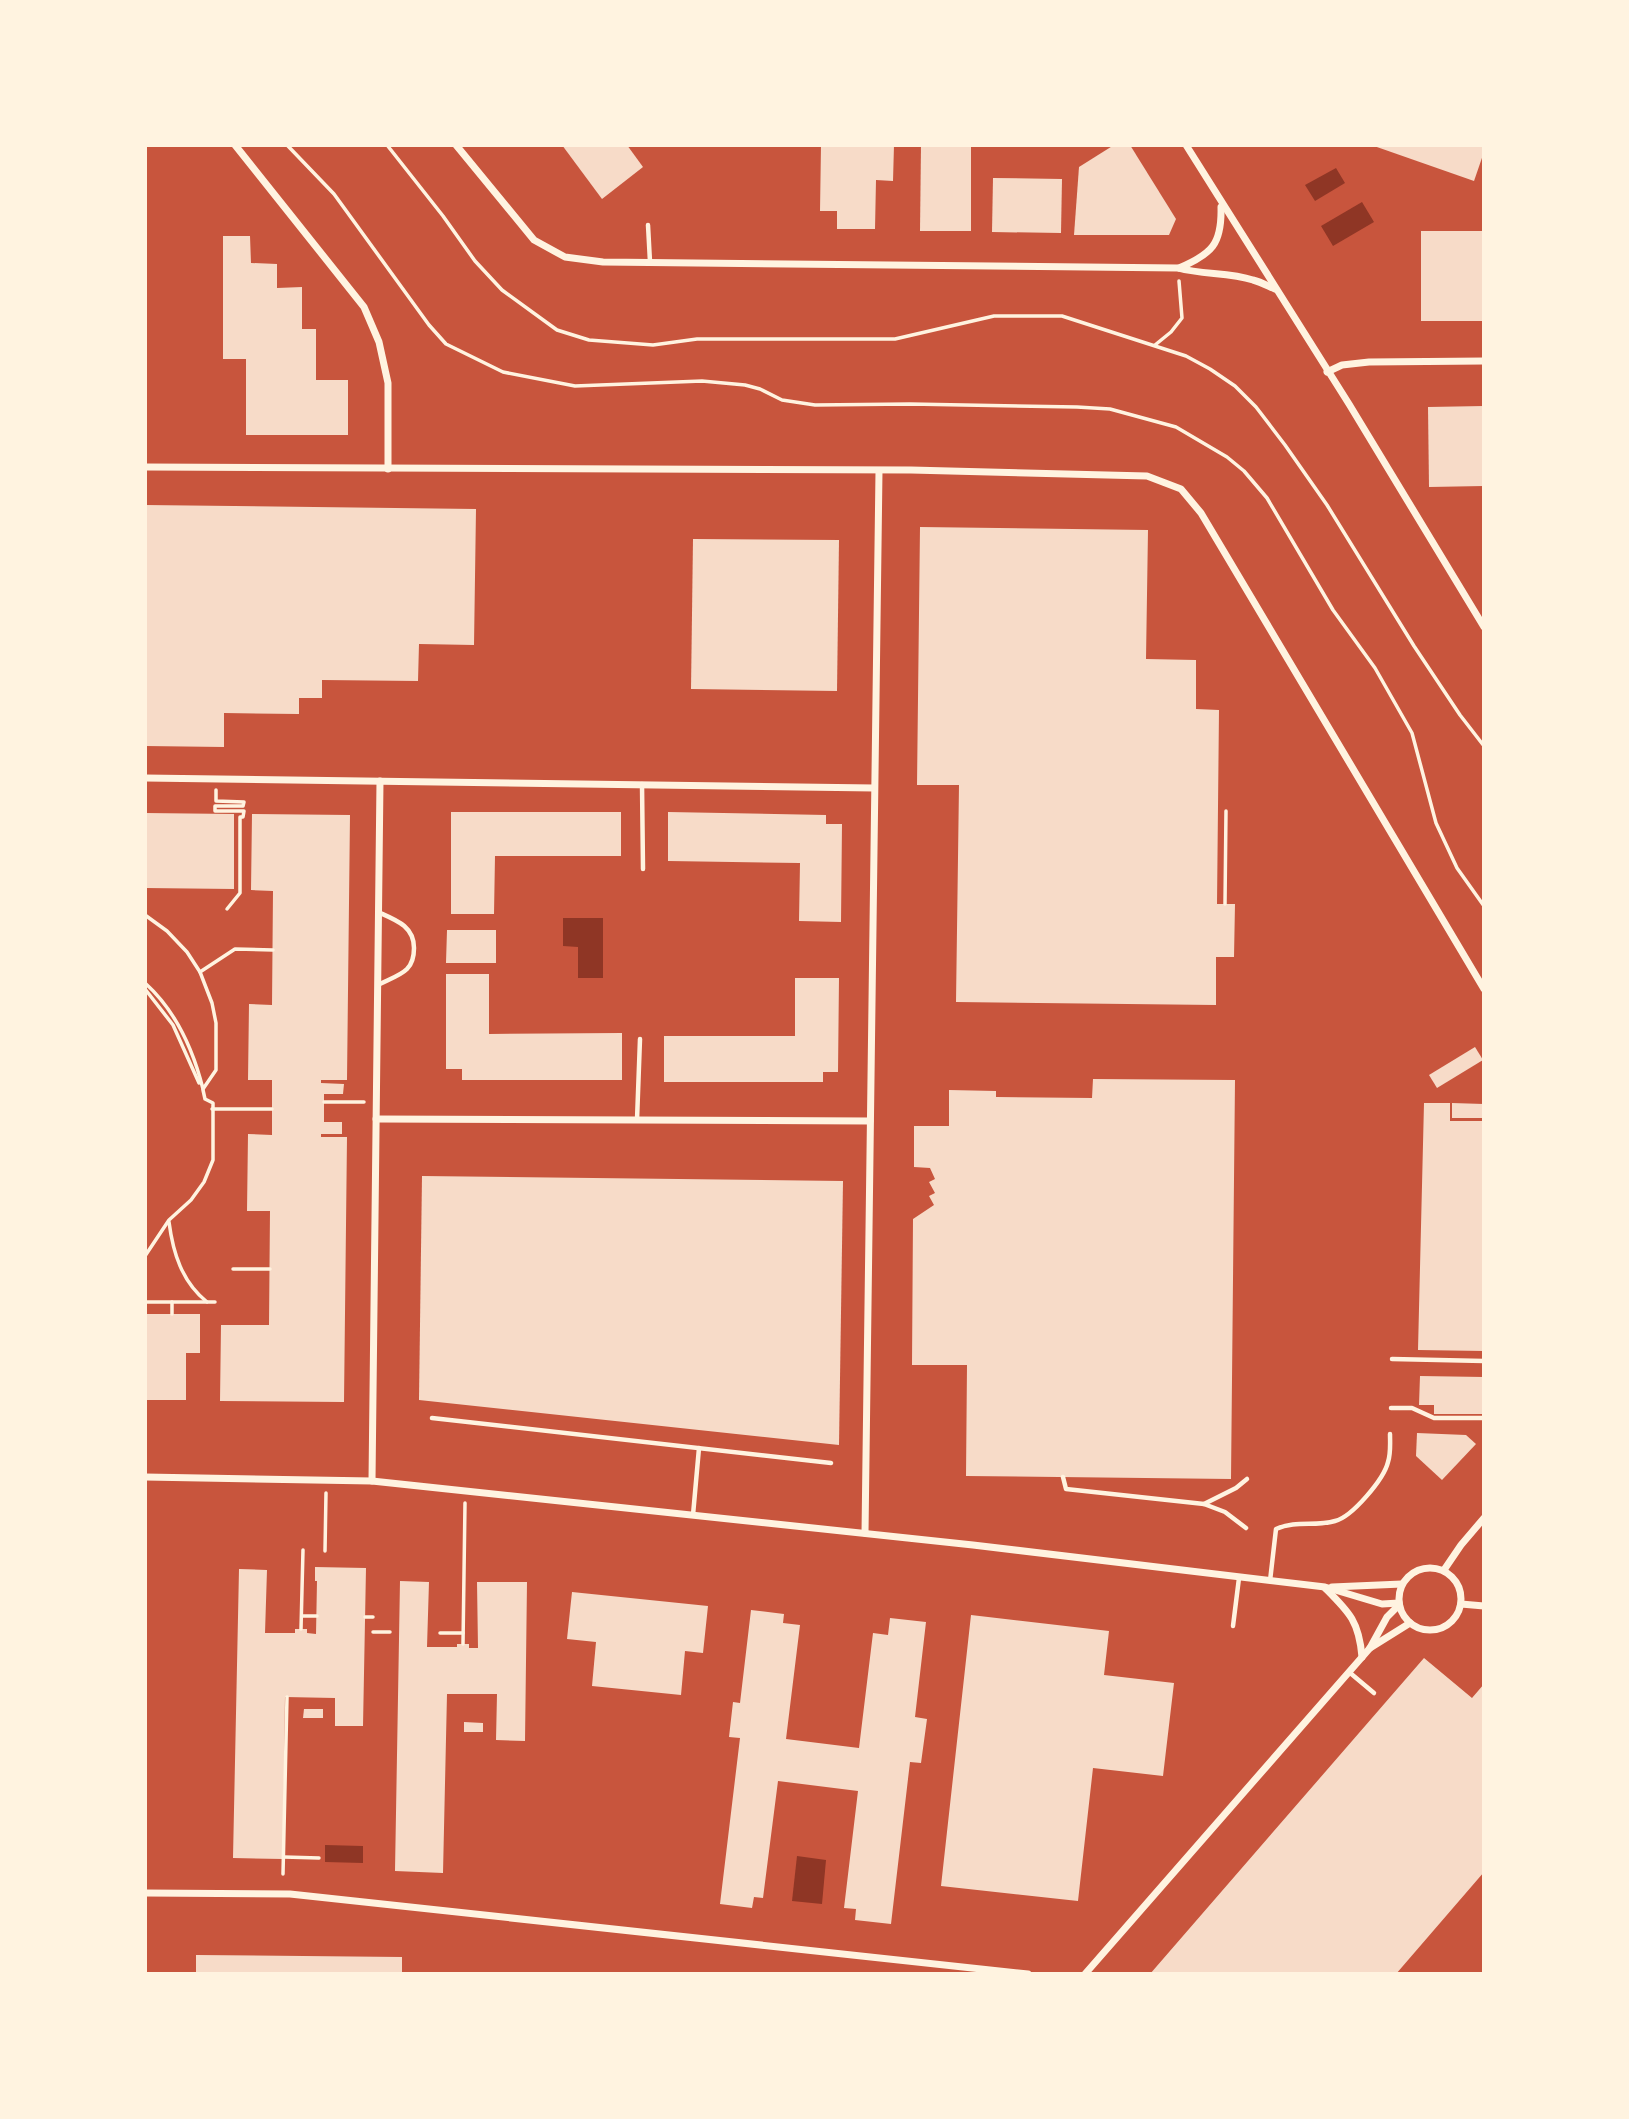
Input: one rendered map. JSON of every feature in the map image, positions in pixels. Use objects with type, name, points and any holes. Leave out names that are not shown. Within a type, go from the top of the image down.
[{"type":"street","points":[[234,145],[364,307],[379,342],[388,383],[388,470]]},
{"type":"street","points":[[456,145],[534,240],[565,257],[603,262],[1178,268],[1195,273],[1253,279],[1275,289]]},
{"type":"street","points":[[1185,145],[1349,404],[1484,628]]},
{"type":"street","points":[[1178,268],[1202,258],[1211,250],[1219,238],[1221,205]]},
{"type":"street","points":[[1327,372],[1342,365],[1369,362],[1484,361]]},
{"type":"street","points":[[145,467],[879,471],[1147,476],[1181,489],[1201,513],[1484,989]]},
{"type":"street","points":[[864,1533],[879,471]]},
{"type":"street","points":[[145,778],[874,788]]},
{"type":"street","points":[[372,1482],[380,781]]},
{"type":"street","points":[[376,1119],[870,1121]]},
{"type":"street","points":[[145,1477],[372,1482],[864,1533],[1325,1587],[1402,1584],[1419,1569],[1430,1567],[1444,1570],[1453,1577],[1459,1587],[1461,1604],[1457,1614],[1445,1627],[1433,1630],[1419,1628],[1410,1623],[1399,1604]]},
{"type":"street","points":[[1444,1570],[1484,1518]]},
{"type":"street","points":[[1085,1974],[1370,1648],[1387,1617],[1399,1604],[1402,1584]]},
{"type":"street","points":[[1325,1587],[1382,1604],[1399,1604]]},
{"type":"street","points":[[1325,1587],[1351,1614],[1362,1657]]},
{"type":"street","points":[[1461,1604],[1484,1606]]},
{"type":"street","points":[[1370,1648],[1410,1623]]},
{"type":"street","points":[[145,1893],[290,1894],[1028,1974]]},
{"type":"lane","points":[[648,225],[650,262]]},
{"type":"lane","points":[[642,783],[643,869]]},
{"type":"lane","points":[[377,985],[407,969],[414,958],[411,931],[401,922],[378,912]]},
{"type":"lane","points":[[637,1120],[640,1039]]},
{"type":"lane","points":[[1392,1359],[1484,1361]]},
{"type":"lane","points":[[1391,1408],[1412,1408],[1434,1418],[1484,1418]]},
{"type":"lane","points":[[432,1418],[831,1463]]},
{"type":"lane","points":[[1270,1582],[1276,1529],[1290,1523],[1336,1521],[1359,1504],[1385,1469],[1390,1434]]},
{"type":"lane","points":[[692,1516],[699,1448]]},
{"type":"lane","points":[[1063,1477],[1066,1489],[1204,1504],[1225,1512],[1246,1528]]},
{"type":"lane","points":[[1204,1504],[1236,1488],[1247,1479]]},
{"type":"lane","points":[[1233,1626],[1238,1578]]},
{"type":"lane","points":[[1349,1672],[1374,1693]]},
{"type":"path","points":[[387,145],[475,261],[502,290],[557,330],[589,340],[653,345],[697,339],[895,339],[994,316],[1062,316],[1186,356],[1210,369],[1235,386],[1256,407],[1327,505],[1414,646],[1484,746]]},
{"type":"path","points":[[1155,345],[1171,332],[1182,318],[1178,268]]},
{"type":"path","points":[[216,788],[216,802],[244,802],[243,806],[215,806],[215,811],[244,811],[243,817],[240,817],[240,893],[227,909]]},
{"type":"path","points":[[1225,904],[1226,811]]},
{"type":"path","points":[[145,915],[167,931],[187,952],[200,972],[212,1003],[216,1023],[216,1070],[203,1089]]},
{"type":"path","points":[[200,972],[235,949],[273,950]]},
{"type":"path","points":[[145,983],[165,1004],[182,1030],[199,1072],[205,1099],[213,1103],[213,1160],[204,1182],[191,1200],[169,1220],[145,1256]]},
{"type":"path","points":[[145,989],[173,1025],[203,1089]]},
{"type":"path","points":[[324,1102],[369,1102]]},
{"type":"path","points":[[212,1109],[272,1109]]},
{"type":"path","points":[[169,1220],[178,1262],[188,1283],[207,1302]]},
{"type":"path","points":[[233,1269],[270,1269]]},
{"type":"path","points":[[145,1301],[215,1302]]},
{"type":"path","points":[[172,1301],[172,1314]]},
{"type":"path","points":[[325,1551],[326,1481]]},
{"type":"path","points":[[463,1644],[465,1492]]},
{"type":"path","points":[[301,1629],[303,1550]]},
{"type":"path","points":[[302,1616],[317,1616]]},
{"type":"path","points":[[365,1617],[373,1617]]},
{"type":"path","points":[[373,1632],[390,1632]]},
{"type":"path","points":[[440,1633],[463,1633]]},
{"type":"path","points":[[284,1874],[287,1697]]},
{"type":"path","points":[[284,1857],[319,1858]]},
{"type":"shaded area","points":[[1336,168],[1345,183],[1315,201],[1305,185]]},
{"type":"shaded area","points":[[1362,202],[1374,222],[1333,246],[1321,226]]},
{"type":"shaded area","points":[[563,918],[603,918],[603,978],[578,978],[578,947],[563,946]]},
{"type":"shaded area","points":[[325,1845],[363,1846],[363,1863],[325,1862]]},
{"type":"shaded area","points":[[797,1856],[826,1860],[822,1904],[792,1901]]},
{"type":"building","points":[[562,145],[627,145],[643,167],[602,199]]},
{"type":"building","points":[[821,145],[894,145],[893,181],[876,180],[875,229],[837,229],[837,211],[820,211]]},
{"type":"building","points":[[921,145],[971,145],[971,231],[920,231]]},
{"type":"building","points":[[1114,145],[1130,145],[1176,219],[1169,235],[1074,235],[1079,167]]},
{"type":"building","points":[[1484,145],[1474,181],[1374,146]]},
{"type":"building","points":[[993,178],[1062,179],[1061,233],[992,232]]},
{"type":"building","points":[[1421,231],[1484,231],[1484,321],[1421,321]]},
{"type":"building","points":[[223,236],[250,236],[251,263],[277,264],[277,288],[302,287],[302,329],[316,329],[316,380],[348,380],[348,435],[246,435],[246,359],[223,359]]},
{"type":"building","points":[[1484,406],[1484,486],[1429,487],[1428,407]]},
{"type":"building","points":[[145,505],[476,509],[474,645],[419,644],[418,681],[322,680],[322,698],[299,698],[299,714],[224,713],[224,747],[145,746]]},
{"type":"building","points":[[920,527],[1148,530],[1146,659],[1196,660],[1196,709],[1219,710],[1217,904],[1235,904],[1234,957],[1216,957],[1216,1005],[956,1002],[959,785],[917,785]]},
{"type":"building","points":[[693,539],[839,540],[837,691],[691,689]]},
{"type":"building","points":[[451,812],[621,812],[621,856],[495,856],[494,914],[451,914]]},
{"type":"building","points":[[668,812],[826,815],[826,824],[842,824],[841,922],[799,921],[800,863],[668,861]]},
{"type":"building","points":[[145,813],[234,814],[234,889],[145,888]]},
{"type":"building","points":[[252,814],[350,815],[347,1080],[321,1080],[321,1083],[344,1084],[343,1094],[324,1094],[324,1122],[342,1122],[342,1134],[321,1134],[321,1137],[347,1137],[344,1402],[220,1401],[221,1325],[269,1325],[270,1211],[247,1211],[248,1134],[272,1135],[272,1080],[248,1080],[249,1004],[272,1005],[273,891],[251,890]]},
{"type":"building","points":[[447,930],[496,930],[496,963],[446,963]]},
{"type":"building","points":[[446,974],[489,974],[489,1034],[622,1033],[622,1080],[462,1080],[462,1069],[446,1069]]},
{"type":"building","points":[[795,978],[839,978],[838,1072],[823,1072],[823,1082],[664,1082],[664,1036],[795,1036]]},
{"type":"building","points":[[1475,1047],[1483,1060],[1437,1088],[1429,1075]]},
{"type":"building","points":[[1093,1079],[1235,1080],[1231,1479],[966,1476],[967,1365],[912,1365],[913,1219],[934,1205],[929,1196],[935,1193],[929,1182],[935,1179],[930,1168],[914,1167],[914,1126],[949,1126],[949,1090],[996,1091],[996,1097],[1092,1098]]},
{"type":"building","points":[[1424,1103],[1450,1103],[1450,1121],[1484,1121],[1484,1351],[1418,1350]]},
{"type":"building","points":[[1452,1103],[1484,1104],[1484,1118],[1452,1118]]},
{"type":"building","points":[[422,1176],[843,1181],[839,1445],[419,1400]]},
{"type":"building","points":[[145,1314],[200,1314],[200,1353],[186,1353],[186,1400],[145,1400]]},
{"type":"building","points":[[1420,1376],[1484,1377],[1484,1414],[1434,1414],[1434,1405],[1419,1405]]},
{"type":"building","points":[[1417,1433],[1466,1435],[1476,1444],[1442,1480],[1416,1456]]},
{"type":"building","points":[[315,1567],[366,1568],[363,1726],[335,1726],[335,1698],[285,1697],[283,1859],[233,1858],[239,1569],[267,1570],[265,1633],[295,1633],[295,1629],[307,1629],[307,1633],[316,1634]]},
{"type":"building","points":[[400,1581],[429,1582],[427,1647],[457,1647],[457,1644],[469,1644],[469,1648],[478,1648],[477,1582],[527,1582],[525,1741],[496,1740],[497,1694],[447,1694],[443,1873],[395,1871]]},
{"type":"building","points":[[572,1592],[708,1606],[703,1653],[685,1651],[681,1695],[592,1686],[596,1642],[567,1639]]},
{"type":"building","points":[[751,1610],[784,1614],[783,1623],[800,1625],[786,1739],[859,1748],[873,1633],[888,1635],[890,1618],[926,1622],[915,1717],[927,1719],[921,1763],[910,1762],[891,1924],[855,1920],[856,1909],[844,1908],[858,1791],[778,1781],[763,1898],[754,1897],[752,1908],[720,1904],[740,1738],[729,1737],[733,1702],[740,1703]]},
{"type":"building","points":[[971,1615],[1109,1631],[1104,1675],[1174,1683],[1163,1776],[1093,1768],[1078,1901],[941,1886]]},
{"type":"building","points":[[1424,1658],[1472,1698],[1484,1684],[1484,1872],[1396,1974],[1150,1974]]},
{"type":"building","points":[[304,1709],[323,1709],[323,1718],[303,1718]]},
{"type":"building","points":[[464,1722],[483,1723],[483,1732],[464,1732]]},
{"type":"building","points":[[196,1955],[402,1957],[402,1974],[196,1974]]}]
